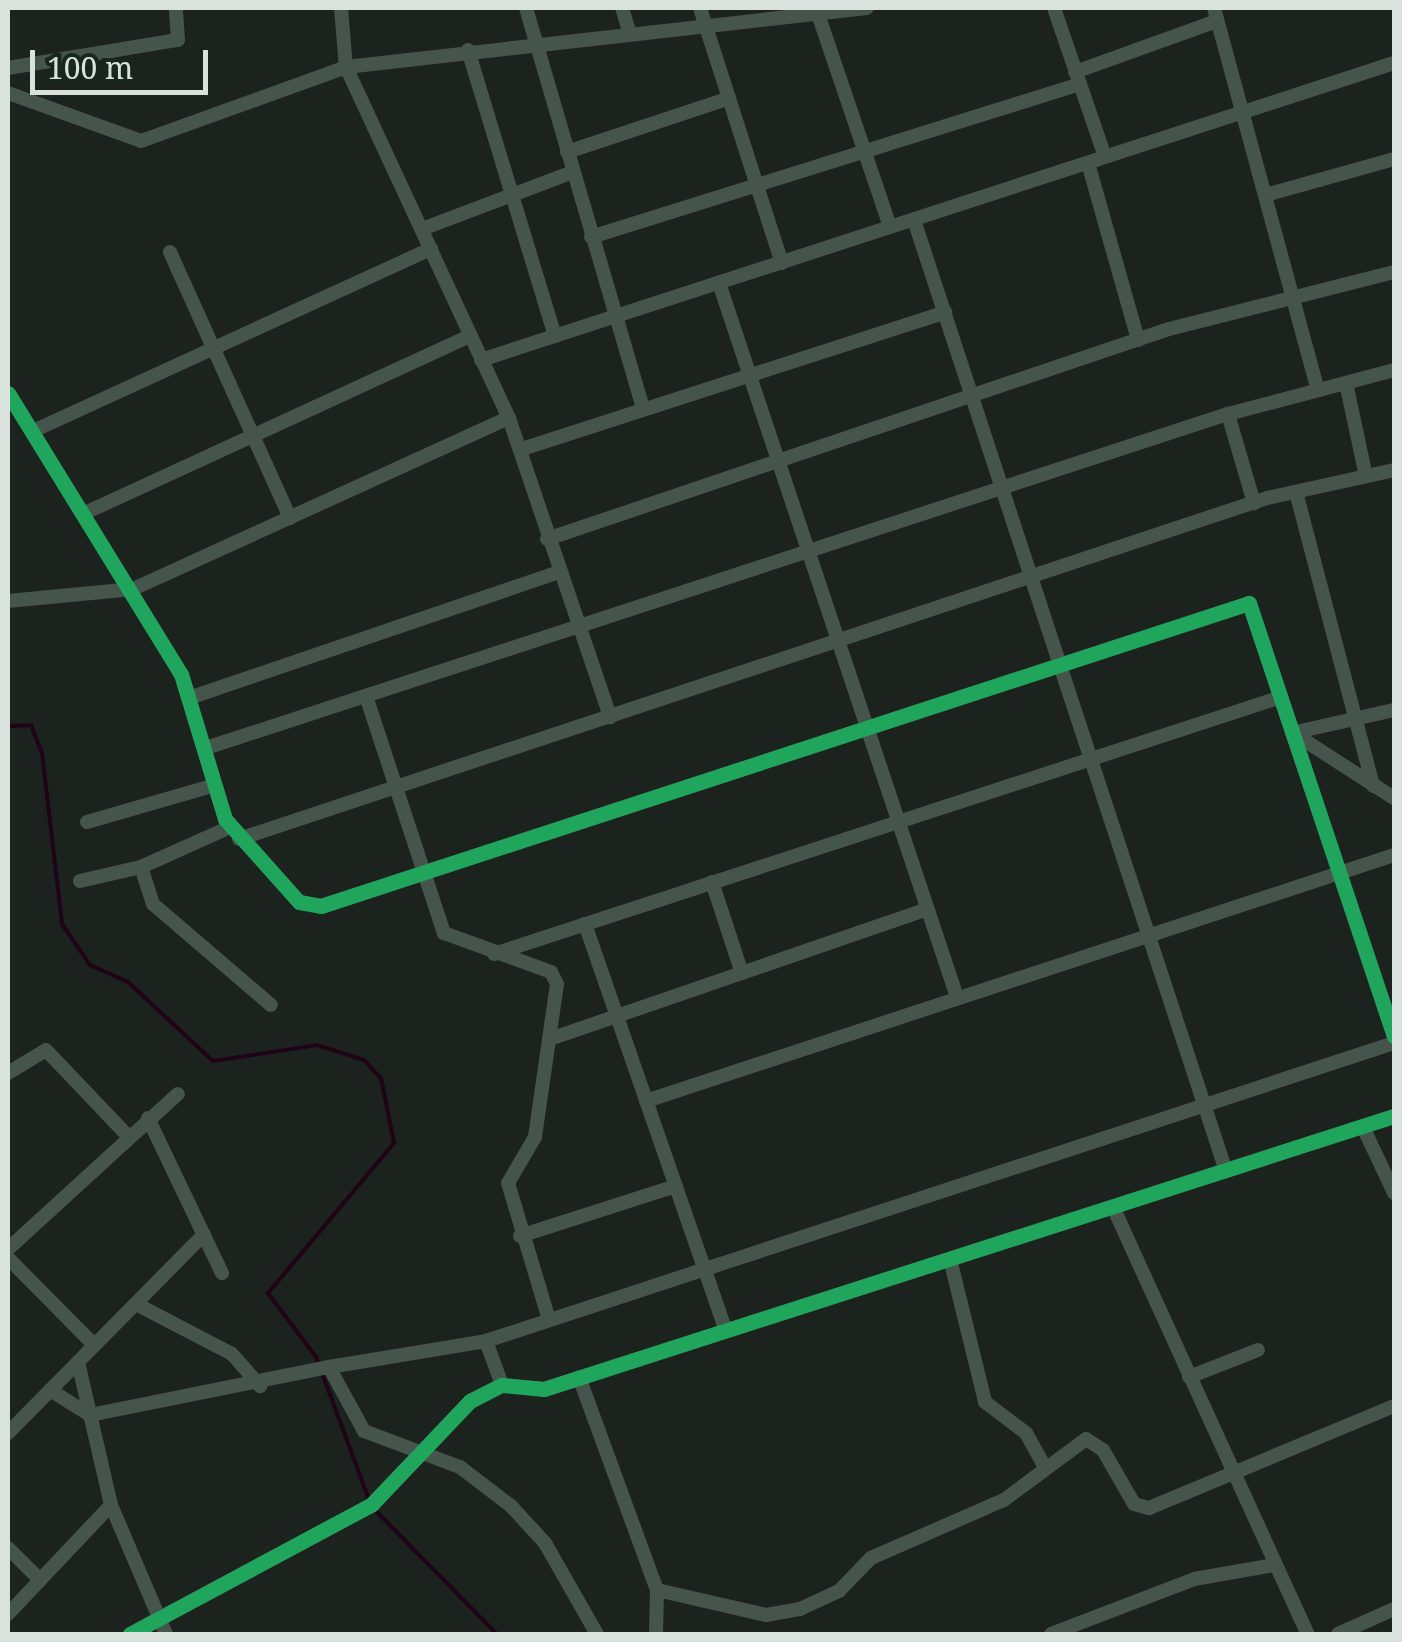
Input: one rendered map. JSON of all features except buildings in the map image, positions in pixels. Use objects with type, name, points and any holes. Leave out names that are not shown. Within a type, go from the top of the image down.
[{"type":"street","points":[[8,68],[178,40],[176,8]]},
{"type":"street","points":[[341,8],[346,67],[522,450],[556,573],[610,718]]},
{"type":"street","points":[[526,8],[643,408]]},
{"type":"street","points":[[622,8],[629,31]]},
{"type":"street","points":[[700,8],[782,263]]},
{"type":"street","points":[[8,93],[141,141],[346,67],[536,40],[866,8]]},
{"type":"street","points":[[1054,8],[1105,157]]},
{"type":"street","points":[[817,10],[890,227]]},
{"type":"street","points":[[591,236],[865,152],[1077,78],[1216,14],[1269,194],[1318,390]]},
{"type":"street","points":[[468,50],[555,336]]},
{"type":"street","points":[[481,360],[1394,63]]},
{"type":"street","points":[[567,152],[729,98]]},
{"type":"street","points":[[1269,194],[1394,159]]},
{"type":"street","points":[[1088,163],[1138,340]]},
{"type":"street","points":[[422,229],[573,172]]},
{"type":"street","points":[[914,220],[1226,1171]]},
{"type":"street","points":[[33,431],[431,249]]},
{"type":"street","points":[[170,252],[290,518]]},
{"type":"street","points":[[546,539],[1138,340],[1394,272]]},
{"type":"street","points":[[720,283],[806,554],[956,994]]},
{"type":"street","points":[[522,450],[945,312]]},
{"type":"street","points":[[87,512],[470,336]]},
{"type":"street","points":[[209,746],[1228,414],[1394,370]]},
{"type":"street","points":[[1346,383],[1366,476]]},
{"type":"street","points":[[8,393],[87,512],[192,698],[209,746],[212,786],[235,833],[300,902],[322,906],[1249,603],[1394,1039],[486,1341],[329,1367],[260,1386],[90,1415],[50,1390]]},
{"type":"street","points":[[1228,414],[1254,503]]},
{"type":"street","points":[[8,602],[133,589],[509,418]]},
{"type":"street","points":[[80,881],[141,867],[235,833],[396,788],[1254,503],[1394,471]]},
{"type":"street","points":[[1296,492],[1374,786]]},
{"type":"street","points":[[192,698],[556,573]]},
{"type":"street","points":[[366,696],[444,934],[551,972],[550,1039],[534,1137],[508,1182],[520,1236],[549,1320]]},
{"type":"street","points":[[494,954],[1281,697]]},
{"type":"street","points":[[1292,733],[1394,710]]},
{"type":"street","points":[[1292,733],[1394,798]]},
{"type":"street","points":[[87,822],[212,786]]},
{"type":"street","points":[[646,1101],[1147,929],[1338,868],[1394,855]]},
{"type":"street","points":[[141,867],[153,904],[271,1005]]},
{"type":"street","points":[[712,882],[742,972]]},
{"type":"street","points":[[550,1039],[927,909]]},
{"type":"street","points":[[585,924],[726,1331]]},
{"type":"street","points":[[8,1072],[46,1050],[126,1136]]},
{"type":"street","points":[[8,1249],[126,1136],[178,1094]]},
{"type":"street","points":[[130,1634],[372,1504],[418,1450],[454,1427],[470,1400],[502,1385],[544,1388],[579,1378],[1394,1116]]},
{"type":"street","points":[[148,1118],[222,1273]]},
{"type":"street","points":[[1363,1127],[1394,1193]]},
{"type":"street","points":[[520,1236],[676,1186]]},
{"type":"street","points":[[1113,1208],[1308,1634]]},
{"type":"street","points":[[8,1433],[204,1234]]},
{"type":"street","points":[[8,1258],[93,1344]]},
{"type":"street","points":[[950,1260],[984,1402],[1026,1433],[1045,1467]]},
{"type":"street","points":[[136,1304],[232,1354],[260,1386]]},
{"type":"street","points":[[486,1341],[502,1385]]},
{"type":"street","points":[[1189,1377],[1258,1350]]},
{"type":"street","points":[[78,1362],[112,1505],[166,1634]]},
{"type":"street","points":[[329,1367],[364,1431],[418,1450],[511,1506],[546,1544],[596,1634]]},
{"type":"street","points":[[579,1378],[657,1590],[656,1634]]},
{"type":"street","points":[[657,1590],[766,1614],[800,1609],[839,1591],[871,1558],[1004,1500],[1086,1439],[1096,1442],[1134,1504],[1150,1508],[1394,1406]]},
{"type":"street","points":[[8,1614],[112,1505]]},
{"type":"street","points":[[8,1548],[40,1580]]},
{"type":"street","points":[[1051,1634],[1194,1579],[1274,1565]]},
{"type":"street","points":[[1338,1634],[1394,1609]]},
{"type":"waterway","points":[[8,726],[31,725],[42,753],[62,924],[90,965],[128,982],[213,1061],[317,1045],[364,1060],[381,1078],[394,1143],[268,1293],[316,1357],[370,1502]]},
{"type":"waterway","points":[[375,1510],[497,1634]]},
{"type":"cycle path","points":[[8,393],[181,674],[225,819],[299,902],[321,906],[1249,603],[1394,1036]]},
{"type":"cycle path","points":[[130,1634],[372,1504],[470,1401],[502,1385],[544,1389],[1394,1116]]}]
